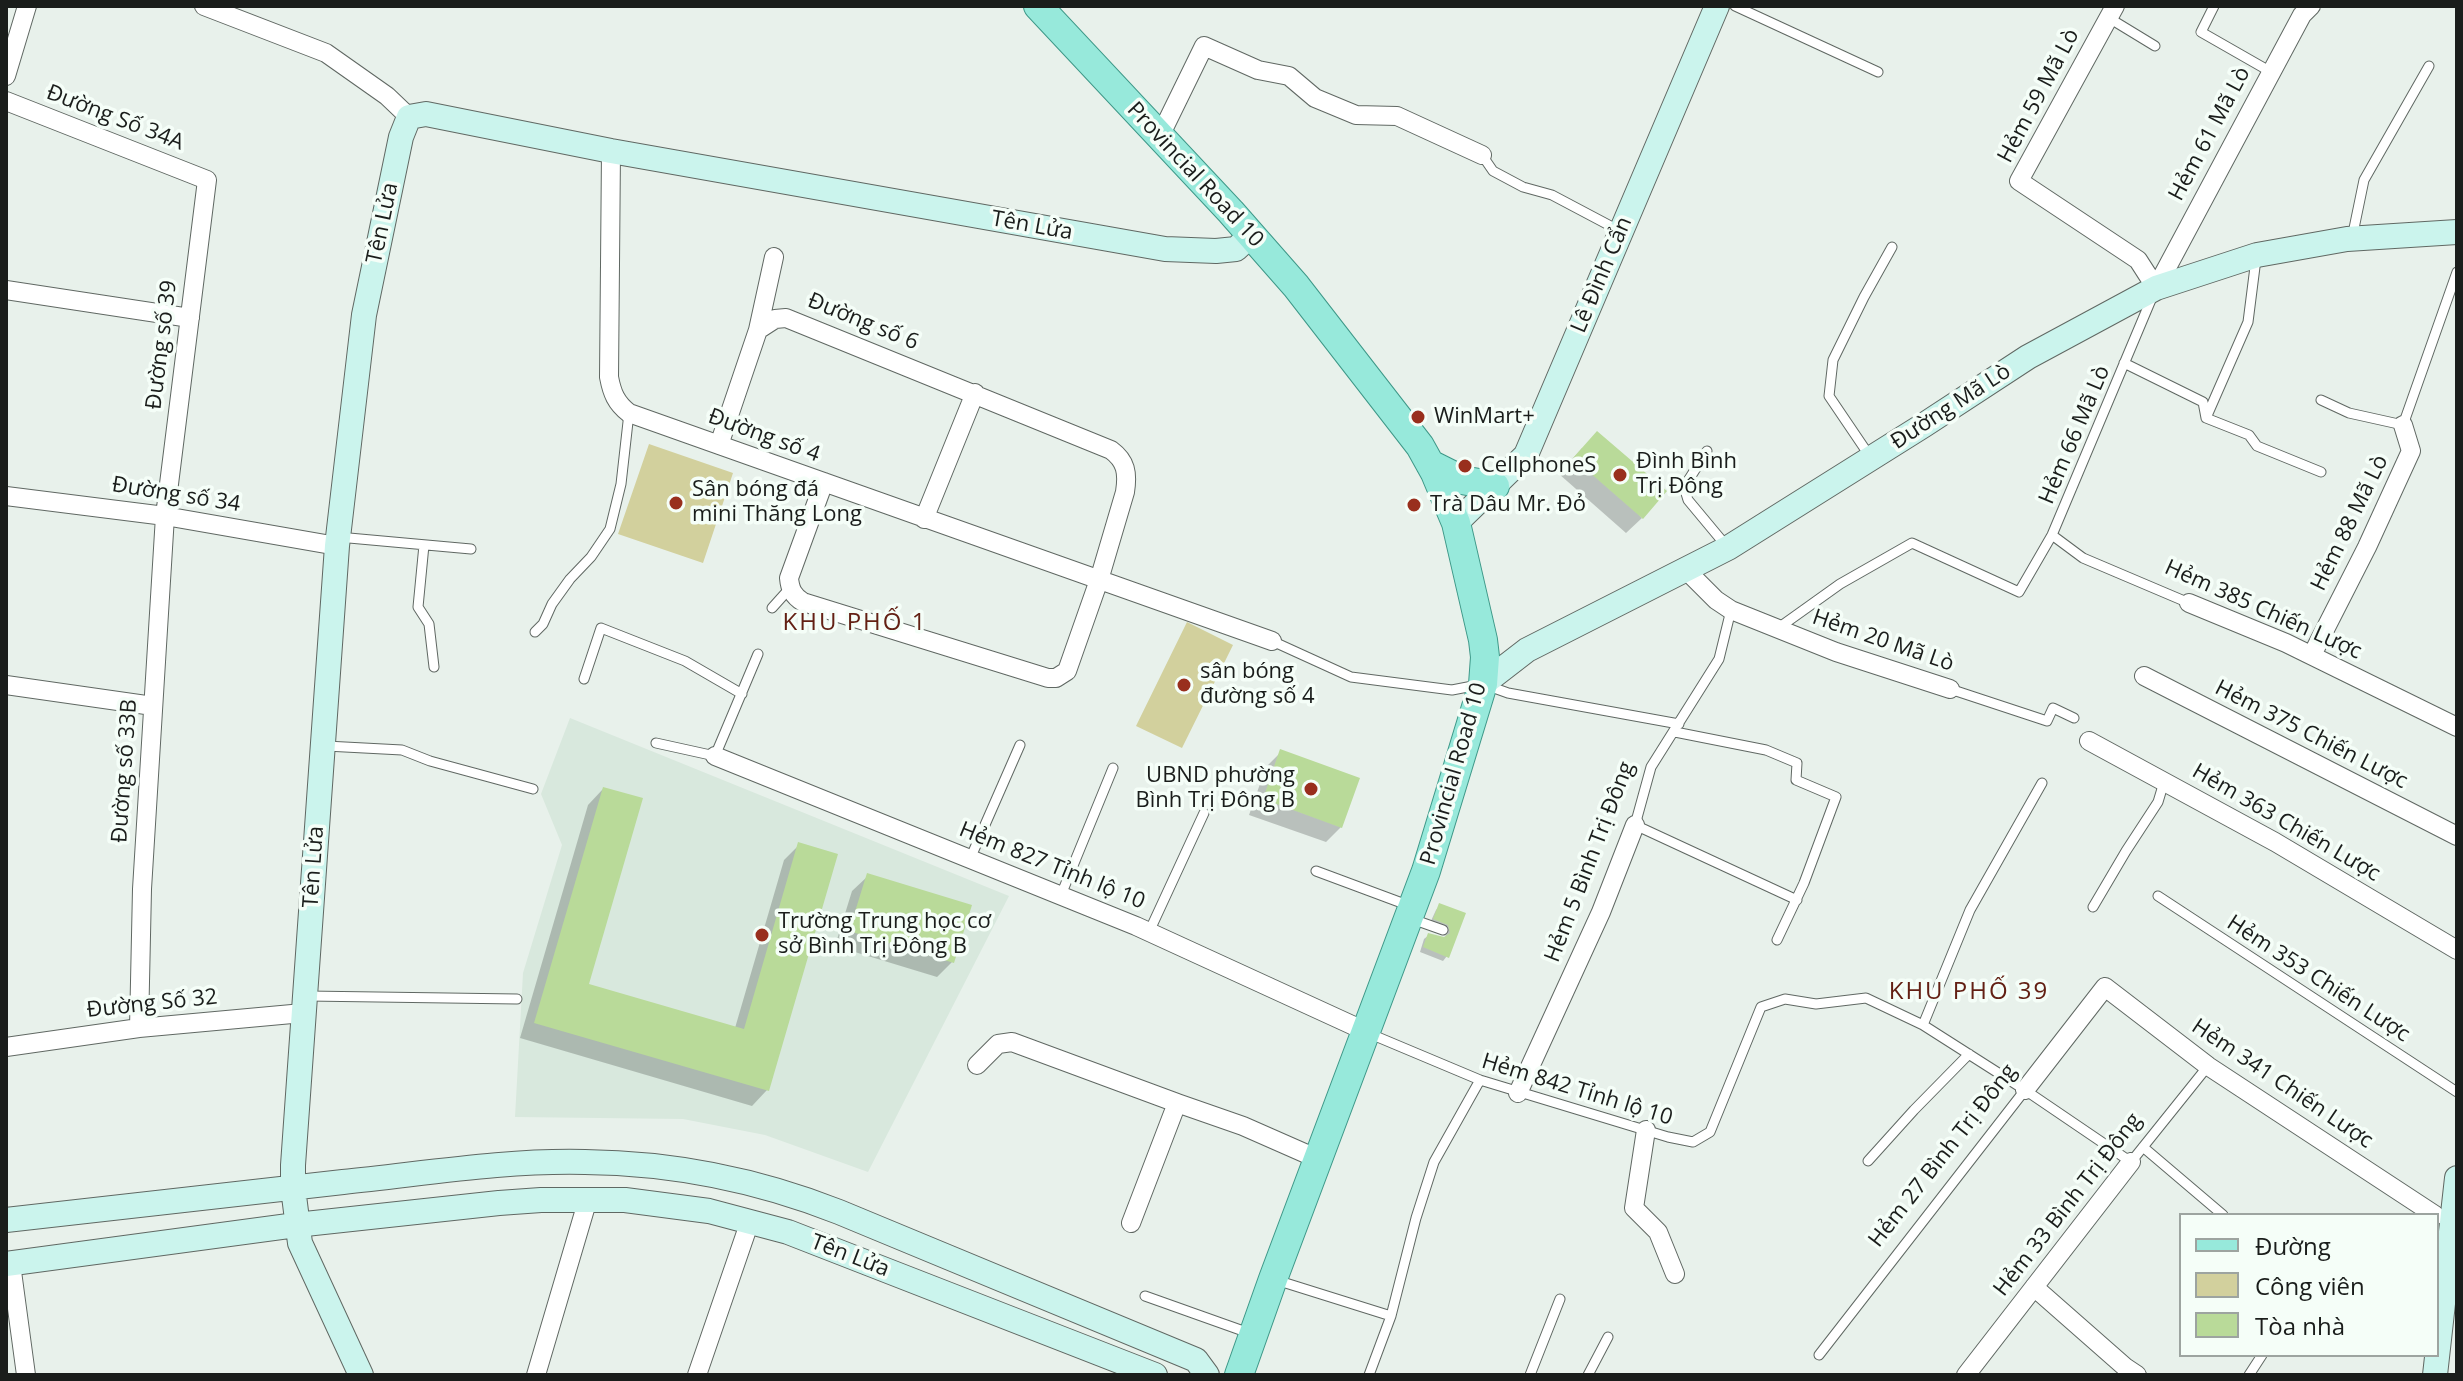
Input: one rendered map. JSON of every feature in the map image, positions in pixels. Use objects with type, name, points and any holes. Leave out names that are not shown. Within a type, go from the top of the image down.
[{"type":"main road","name":"Provincial Road 10","points":[[1038,6],[1296,286],[1420,446],[1456,523],[1483,640],[1483,684],[1437,840],[1239,1375]]},
{"type":"main road","name":"Lê Đình Cẩn","points":[[1456,523],[1526,455],[1717,6]]},
{"type":"main road","name":"Tên Lửa","points":[[293,1188],[303,1004],[338,542],[364,315],[404,126],[409,117],[426,114],[611,151],[1165,249],[1236,249],[1251,235]]},
{"type":"main road","name":"Đường Mã Lò","points":[[1483,684],[1527,650],[1728,548],[2028,357],[2156,288],[2257,255],[2352,238],[2457,232]]},
{"type":"main road","points":[[1430,464],[1462,480],[1495,486]]},
{"type":"main road","name":"Tên Lửa","points":[[6,1220],[539,1163],[628,1163],[716,1175],[800,1197],[1196,1360],[1207,1375]]},
{"type":"main road","points":[[2439,1322],[2446,1229],[2457,1178]]},
{"type":"main road","points":[[293,1188],[300,1243],[361,1375]]},
{"type":"main road","name":"Tên Lửa","points":[[9,1264],[296,1225],[499,1203],[588,1199],[667,1205],[750,1221],[788,1232],[1155,1375]]},
{"type":"street","points":[[6,76],[27,6]]},
{"type":"street","points":[[204,6],[326,53],[376,87],[409,117]]},
{"type":"street","name":"Hẻm 61 Mã Lò","points":[[2156,288],[2302,15],[2311,6]]},
{"type":"street","name":"Hẻm 59 Mã Lò","points":[[2112,12],[2019,181],[2138,260],[2156,288]]},
{"type":"street","points":[[1160,136],[1204,46],[1258,70],[1289,76],[1315,98],[1356,115],[1397,116],[1482,155]]},
{"type":"street","name":"Đường Số 34A","points":[[6,101],[207,180]]},
{"type":"street","points":[[611,151],[609,377],[619,405],[629,413]]},
{"type":"street","name":"Đường số 39","points":[[165,516],[207,180]]},
{"type":"street","points":[[719,445],[758,330],[774,257]]},
{"type":"street","points":[[6,290],[190,318]]},
{"type":"street","name":"Đường số 6","points":[[758,330],[775,319],[795,320],[1111,450],[1121,457],[1127,479],[1125,492],[1099,580]]},
{"type":"street","points":[[924,519],[975,393]]},
{"type":"street","name":"Đường số 4","points":[[629,413],[1272,641]]},
{"type":"street","name":"Hẻm 88 Mã Lò","points":[[2312,655],[2411,451],[2403,425]]},
{"type":"street","points":[[824,482],[789,578],[795,597],[803,602],[1056,678],[1062,676],[1071,665],[1099,580]]},
{"type":"street","name":"Đường số 34","points":[[6,496],[338,542]]},
{"type":"street","name":"Đường số 33B","points":[[139,1028],[142,889],[165,516]]},
{"type":"street","name":"Hẻm 20 Mã Lò","points":[[1684,568],[1716,600],[1731,610],[1950,689]]},
{"type":"street","name":"Hẻm 385 Chiến Lược","points":[[2189,603],[2312,655],[2457,727]]},
{"type":"street","name":"Hẻm 375 Chiến Lược","points":[[2144,676],[2457,836]]},
{"type":"street","points":[[6,685],[153,706]]},
{"type":"street","name":"Hẻm 363 Chiến Lược","points":[[2089,741],[2275,842],[2457,950]]},
{"type":"street","name":"Hẻm 827 Tỉnh lộ 10","points":[[715,756],[1149,932],[1365,1031]]},
{"type":"street","name":"Hẻm 5 Bình Trị Đông","points":[[1518,1093],[1601,912],[1635,825]]},
{"type":"street","name":"Hẻm 341 Chiến Lược","points":[[2105,987],[2208,1066],[2423,1213]]},
{"type":"street","name":"Hẻm 27 Bình Trị Đông","points":[[2025,1090],[2105,987]]},
{"type":"street","name":"Đường Số 32","points":[[6,1047],[303,1004]]},
{"type":"street","points":[[977,1065],[998,1044],[1012,1042],[1243,1126],[1318,1159]]},
{"type":"street","points":[[1131,1223],[1177,1103]]},
{"type":"street","points":[[1646,1130],[1634,1208],[1658,1232],[1675,1274]]},
{"type":"street","name":"Hẻm 33 Bình Trị Đông","points":[[1966,1375],[2137,1154]]},
{"type":"street","points":[[536,1375],[588,1199]]},
{"type":"street","points":[[697,1375],[750,1221]]},
{"type":"street","points":[[9,1264],[26,1375]]},
{"type":"street","points":[[2034,1287],[2127,1372]]},
{"type":"lane","points":[[1735,6],[1878,72]]},
{"type":"lane","points":[[2214,6],[2201,32],[2271,72]]},
{"type":"lane","points":[[2112,12],[2155,46]]},
{"type":"lane","points":[[2352,238],[2364,180],[2429,66]]},
{"type":"lane","points":[[1482,155],[1493,171],[1523,187],[1552,195],[1621,232]]},
{"type":"lane","points":[[1871,458],[1829,396],[1833,360],[1892,247]]},
{"type":"lane","points":[[2206,418],[2248,322],[2257,255]]},
{"type":"lane","name":"Hẻm 88 Mã Lò","points":[[2403,425],[2457,272]]},
{"type":"lane","name":"Hẻm 66 Mã Lò","points":[[1777,629],[1840,584],[1912,543],[2019,592],[2052,535],[2156,288]]},
{"type":"lane","points":[[2124,363],[2203,402],[2206,418]]},
{"type":"lane","points":[[2321,400],[2349,413],[2403,425]]},
{"type":"lane","points":[[535,632],[570,579],[591,557],[610,529],[621,484],[629,413]]},
{"type":"lane","points":[[2206,418],[2249,435],[2257,446],[2321,472]]},
{"type":"lane","points":[[1707,451],[1684,487],[1688,500],[1728,548]]},
{"type":"lane","name":"Hẻm 385 Chiến Lược","points":[[2052,535],[2083,558],[2189,603]]},
{"type":"lane","points":[[338,542],[471,549]]},
{"type":"lane","points":[[424,545],[418,607],[429,624],[434,667]]},
{"type":"lane","points":[[772,608],[790,588]]},
{"type":"lane","name":"Hẻm 5 Bình Trị Đông","points":[[1635,825],[1651,767],[1719,659],[1731,610]]},
{"type":"lane","points":[[584,679],[601,628],[685,661],[742,694]]},
{"type":"lane","points":[[1272,641],[1351,677],[1452,690],[1483,684],[1508,693],[1766,750],[1797,763],[1796,780],[1836,797],[1797,900],[1777,940]]},
{"type":"lane","points":[[656,743],[715,756],[758,654]]},
{"type":"lane","name":"Hẻm 20 Mã Lò","points":[[1950,689],[2047,721],[2053,708],[2074,718]]},
{"type":"lane","points":[[322,745],[402,750],[430,761],[533,789]]},
{"type":"lane","points":[[970,859],[1020,745]]},
{"type":"lane","points":[[1061,895],[1113,768]]},
{"type":"lane","points":[[2093,907],[2158,802],[2165,781]]},
{"type":"lane","points":[[1923,1025],[1970,910],[2042,783]]},
{"type":"lane","points":[[1149,932],[1204,813]]},
{"type":"lane","points":[[1635,825],[1797,900]]},
{"type":"lane","points":[[1316,871],[1411,912],[1443,930]]},
{"type":"lane","name":"Hẻm 353 Chiến Lược","points":[[2158,896],[2457,1092]]},
{"type":"lane","name":"Hẻm 842 Tỉnh lộ 10","points":[[1365,1031],[1518,1093],[1693,1142],[1710,1132],[1761,1007],[1785,999],[1816,1004],[1866,998],[1923,1025],[2025,1090],[2137,1154],[2220,1213]]},
{"type":"lane","points":[[303,1004],[517,999]]},
{"type":"lane","points":[[1868,1161],[1969,1054]]},
{"type":"lane","name":"Hẻm 33 Bình Trị Đông","points":[[2137,1154],[2208,1066]]},
{"type":"lane","points":[[1369,1375],[1391,1316],[1434,1162],[1480,1080]]},
{"type":"lane","name":"Hẻm 27 Bình Trị Đông","points":[[1819,1355],[2025,1090]]},
{"type":"lane","points":[[1273,1279],[1391,1316]]},
{"type":"lane","points":[[1145,1296],[1253,1334]]},
{"type":"lane","points":[[1530,1375],[1560,1299]]},
{"type":"lane","points":[[1588,1375],[1608,1337]]},
{"type":"lane","points":[[2249,1375],[2261,1357]]},
{"type":"shaded area","name":"Trường Trung học cơ sở Bình Trị Đông B","points":[[570,718],[1009,896],[868,1172],[765,1135],[683,1119],[515,1117],[523,973],[562,845],[541,794]]},
{"type":"green space","name":"Sân bóng đá mini Thăng Long","points":[[649,444],[733,473],[703,563],[618,534]]},
{"type":"green space","name":"sân bóng đường số 4","points":[[1187,622],[1233,645],[1182,748],[1136,726]]},
{"type":"building","name":"Đình Bình Trị Đông","points":[[1597,431],[1667,491],[1643,519],[1573,458]]},
{"type":"building","name":"UBND phường Bình Trị Đông B","points":[[1280,749],[1360,778],[1342,828],[1263,799]]},
{"type":"building","points":[[603,787],[643,798],[589,984],[744,1029],[798,842],[838,854],[769,1091],[534,1023]]},
{"type":"building","points":[[867,873],[972,905],[954,963],[849,931]]},
{"type":"building","points":[[1439,903],[1466,913],[1449,958],[1423,947],[1428,933],[1444,937],[1450,933],[1448,925],[1433,919]]},
{"type":"place","name":"WinMart+","points":[[1418,417]]},
{"type":"place","name":"CellphoneS","points":[[1465,466]]},
{"type":"place","name":"Đình Bình Trị Đông","points":[[1620,475]]},
{"type":"place","name":"Sân bóng đá mini Thăng Long","points":[[676,503]]},
{"type":"place","name":"Trà Dâu Mr. Đỏ","points":[[1414,505]]},
{"type":"place","name":"sân bóng đường số 4","points":[[1184,685]]},
{"type":"place","name":"UBND phường Bình Trị Đông B","points":[[1311,789]]},
{"type":"place","name":"Trường Trung học cơ sở Bình Trị Đông B","points":[[762,935]]},
{"type":"district","name":"KHU PHỐ 1","points":[[855,623]]},
{"type":"district","name":"KHU PHỐ 39","points":[[1969,992]]}]
